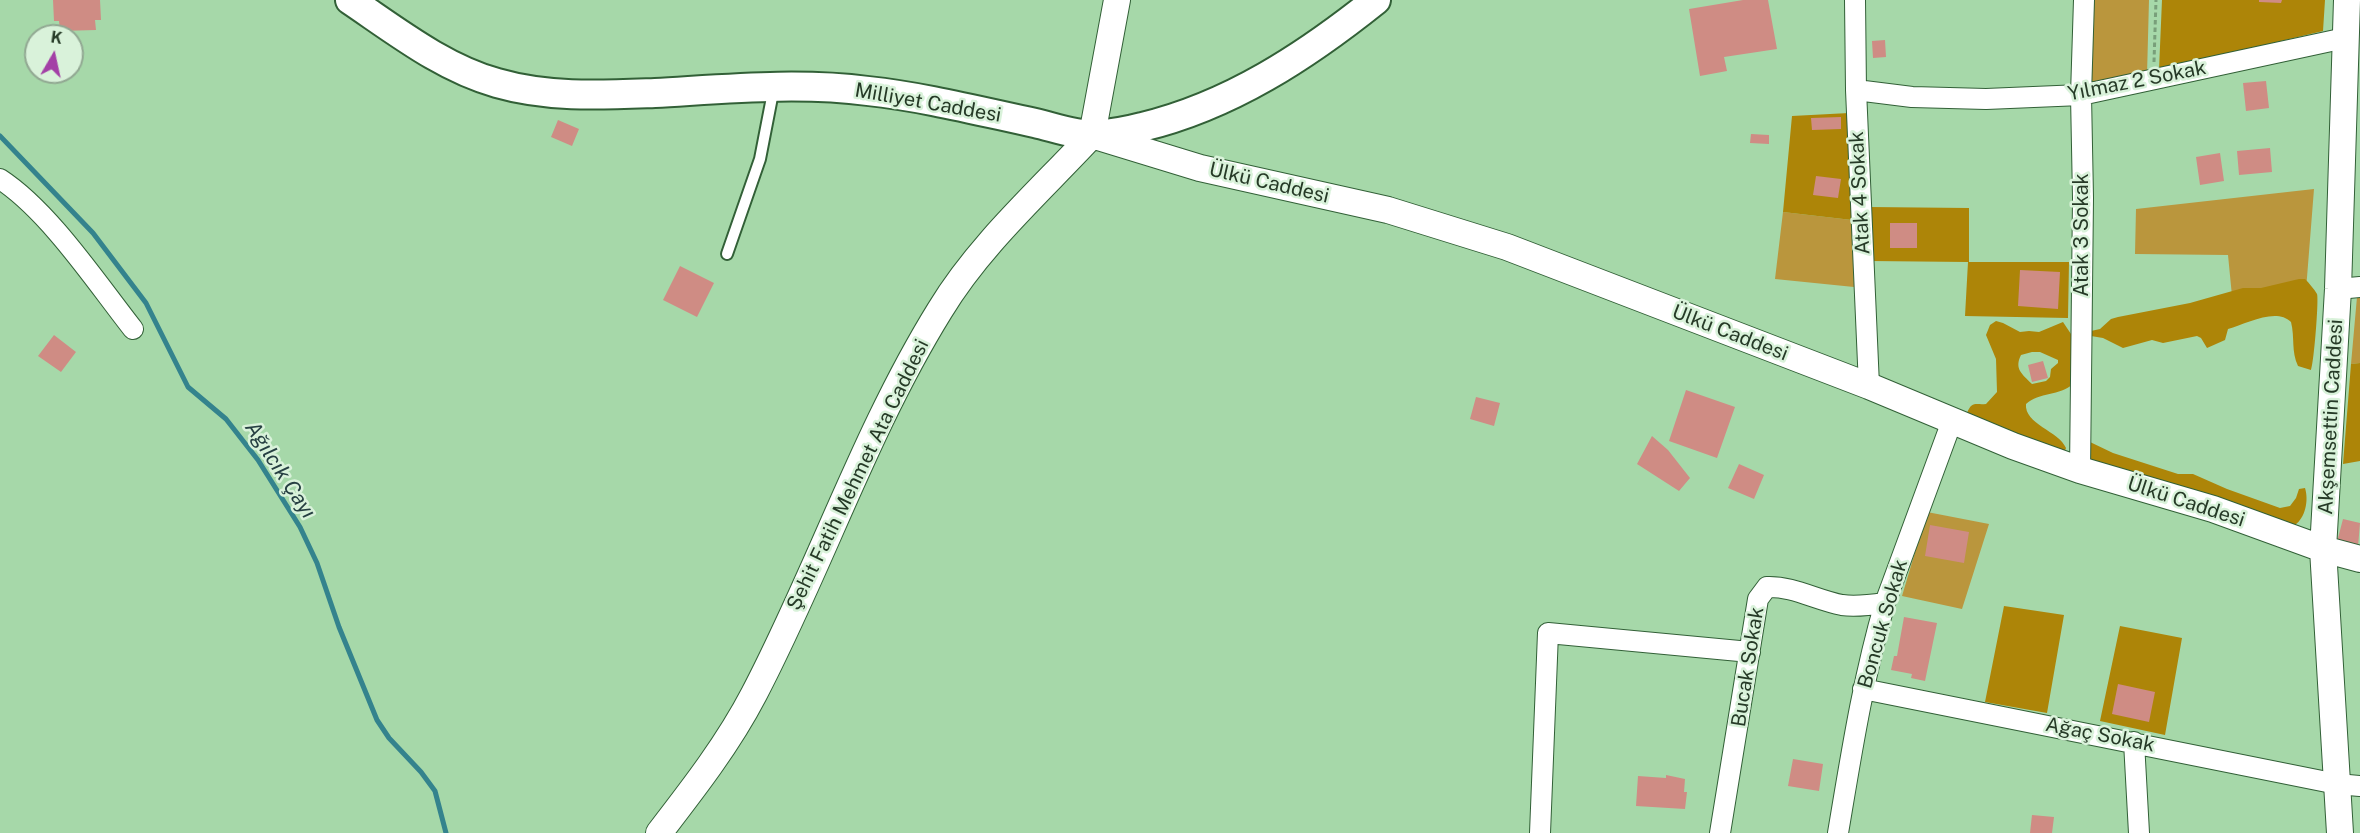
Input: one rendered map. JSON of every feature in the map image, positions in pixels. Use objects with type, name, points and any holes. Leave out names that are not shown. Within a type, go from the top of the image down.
[{"type":"main road","name":"Milliyet Caddesi","points":[[350,0],[409,40],[469,73],[527,90],[567,94],[774,87],[832,88],[902,95],[1092,135]]},
{"type":"main road","points":[[1092,135],[1152,124],[1209,104],[1266,78],[1310,50],[1376,0]]},
{"type":"street","name":"Atak 4 Sokak","points":[[1855,0],[1856,90],[1869,386]]},
{"type":"street","name":"Atak 3 Sokak","points":[[2080,470],[2083,198],[2081,94],[2084,0]]},
{"type":"street","name":"Akşemsettin Caddesi","points":[[2340,833],[2348,785],[2323,549],[2349,288],[2345,38],[2347,0]]},
{"type":"street","points":[[1092,135],[1118,1]]},
{"type":"street","name":"Yılmaz 2 Sokak","points":[[1856,90],[1912,97],[1986,99],[2081,94],[2345,38]]},
{"type":"street","name":"Ülkü Caddesi","points":[[1092,135],[1200,168],[1388,210],[1507,247],[2080,470],[2213,509],[2323,549],[2360,559]]},
{"type":"street","name":"Şehit Fatih Mehmet Ata Caddesi","points":[[659,833],[710,765],[753,695],[891,396],[941,307],[978,256],[1092,135]]},
{"type":"street","points":[[0,179],[15,189],[44,218],[133,329]]},
{"type":"street","name":"Boncuk Sokak","points":[[1838,833],[1863,688],[1885,603],[1952,421]]},
{"type":"street","name":"Bucak Sokak","points":[[1720,833],[1758,599],[1767,587],[1780,587],[1841,605],[1861,606],[1885,603]]},
{"type":"street","points":[[1540,833],[1548,633],[1750,652]]},
{"type":"street","name":"Ağaç Sokak","points":[[1863,688],[2348,785]]},
{"type":"street","points":[[2134,742],[2139,833]]},
{"type":"lane","points":[[727,254],[760,159],[774,87]]},
{"type":"path","points":[[2153,79],[2156,0]]},
{"type":"shaded area","points":[[2090,0],[2149,0],[2147,75],[2086,85]]},
{"type":"shaded area","points":[[2162,0],[2325,0],[2323,31],[2159,70]]},
{"type":"shaded area","points":[[1849,113],[1852,220],[1783,212],[1792,116]]},
{"type":"shaded area","points":[[2314,189],[2306,290],[2232,296],[2228,255],[2135,254],[2136,209]]},
{"type":"shaded area","points":[[1869,207],[1969,208],[1969,262],[2069,262],[2068,318],[1965,316],[1968,262],[1870,261]]},
{"type":"shaded area","points":[[1783,212],[1852,220],[1854,287],[1775,279]]},
{"type":"shaded area","points":[[2305,279],[2317,294],[2316,331],[2311,370],[2298,366],[2291,322],[2277,316],[2261,318],[2228,329],[2225,340],[2207,348],[2197,336],[2163,343],[2152,340],[2123,348],[2103,338],[2091,336],[2091,331],[2100,329],[2111,319],[2118,317],[2190,303],[2243,288],[2261,288]]},
{"type":"shaded area","points":[[2360,296],[2360,363],[2351,364],[2357,297]]},
{"type":"shaded area","points":[[1996,321],[2020,332],[2039,332],[2063,322],[2075,340],[2073,384],[2026,404],[2030,417],[2062,442],[2066,448],[2064,453],[2056,452],[1967,413],[1972,405],[1986,404],[1997,392],[1996,359],[1986,335],[1990,325]],"holes":[[[2040,352],[2058,360],[2058,363],[2051,369],[2050,377],[2046,381],[2032,384],[2020,371],[2018,364],[2021,355]]]},
{"type":"shaded area","points":[[2360,363],[2360,461],[2343,464],[2351,364]]},
{"type":"shaded area","points":[[2090,442],[2113,453],[2178,474],[2193,474],[2280,508],[2290,506],[2299,489],[2305,488],[2307,498],[2305,509],[2295,525],[2085,464]]},
{"type":"shaded area","points":[[1927,512],[1989,524],[1962,609],[1902,596]]},
{"type":"shaded area","points":[[2004,606],[2064,615],[2047,713],[1985,702]]},
{"type":"shaded area","points":[[2120,626],[2182,638],[2165,735],[2100,721]]},
{"type":"building","points":[[53,0],[100,0],[101,20],[95,20],[96,30],[84,30],[84,24],[59,24],[59,21],[54,21]]},
{"type":"building","points":[[1743,0],[1768,0],[1777,49],[1724,57],[1727,71],[1700,76],[1689,9]]},
{"type":"building","points":[[2259,0],[2282,0],[2281,3],[2259,2]]},
{"type":"building","points":[[1885,40],[1886,57],[1873,58],[1872,41]]},
{"type":"building","points":[[2266,81],[2269,108],[2246,111],[2243,83]]},
{"type":"building","points":[[1841,117],[1841,129],[1812,130],[1811,118]]},
{"type":"building","points":[[558,120],[579,129],[572,146],[551,137]]},
{"type":"building","points":[[1751,134],[1769,135],[1769,144],[1750,143]]},
{"type":"building","points":[[2270,148],[2272,172],[2239,175],[2237,151]]},
{"type":"building","points":[[2220,153],[2224,181],[2200,185],[2196,157]]},
{"type":"building","points":[[1816,176],[1841,179],[1838,198],[1813,195]]},
{"type":"building","points":[[1890,223],[1917,223],[1917,248],[1890,248]]},
{"type":"building","points":[[680,266],[714,283],[697,317],[663,300]]},
{"type":"building","points":[[2020,270],[2060,272],[2058,309],[2018,306]]},
{"type":"building","points":[[54,335],[76,352],[61,372],[38,356]]},
{"type":"building","points":[[2043,361],[2048,378],[2032,382],[2028,365]]},
{"type":"building","points":[[1686,390],[1735,407],[1717,458],[1669,441]]},
{"type":"building","points":[[1476,397],[1500,403],[1494,426],[1470,419]]},
{"type":"building","points":[[1652,436],[1668,450],[1690,478],[1679,491],[1637,464]]},
{"type":"building","points":[[1739,464],[1764,475],[1754,499],[1728,488]]},
{"type":"building","points":[[2343,519],[2360,523],[2358,547],[2337,542]]},
{"type":"building","points":[[1930,525],[1969,532],[1964,563],[1925,556]]},
{"type":"building","points":[[1904,617],[1937,623],[1925,681],[1911,678],[1912,674],[1891,670],[1894,656],[1897,656]]},
{"type":"building","points":[[2118,684],[2155,692],[2149,722],[2112,714]]},
{"type":"building","points":[[1793,759],[1823,764],[1819,791],[1788,786]]},
{"type":"building","points":[[1666,775],[1685,779],[1684,792],[1687,792],[1685,809],[1636,806],[1638,776],[1666,778]]},
{"type":"building","points":[[2032,815],[2054,817],[2052,833],[2030,833]]},
{"type":"waterway","name":"Ağılcık Çayı","points":[[0,136],[93,233],[146,303],[188,387],[226,419],[258,460],[300,527],[317,563],[339,627],[377,720],[389,738],[421,772],[435,791],[446,833]]}]
